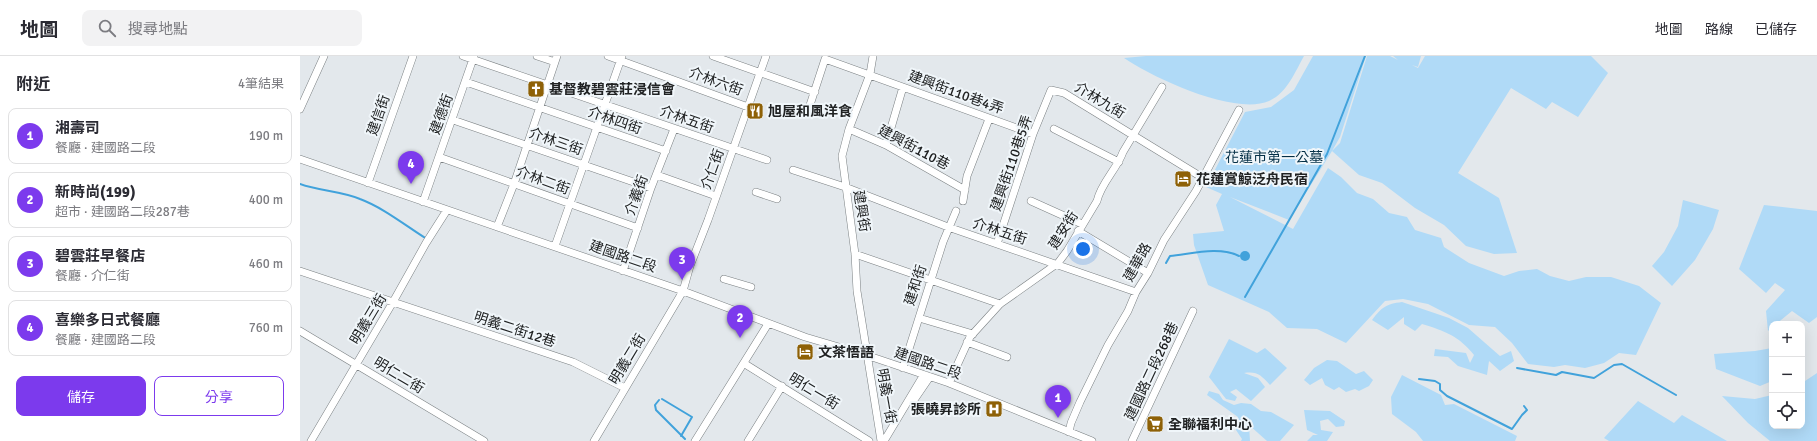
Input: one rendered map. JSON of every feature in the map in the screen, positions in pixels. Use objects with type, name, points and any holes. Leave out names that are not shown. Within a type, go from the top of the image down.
[{"type":"street","points":[[300,109],[324,56]]},
{"type":"street","name":"建信街","points":[[368,183],[413,56]]},
{"type":"street","name":"介林五街","points":[[463,56],[474,58],[674,129],[767,160]]},
{"type":"street","points":[[497,227],[514,184],[556,59],[537,56]]},
{"type":"street","name":"介林六街","points":[[608,56],[621,58],[748,107]]},
{"type":"street","points":[[713,56],[816,92],[809,108]]},
{"type":"street","name":"介仁街","points":[[683,291],[690,266],[708,220],[766,56]]},
{"type":"street","points":[[870,74],[873,56]]},
{"type":"street","name":"建德街","points":[[423,202],[474,58]]},
{"type":"street","points":[[555,246],[621,58]]},
{"type":"street","name":"建興街110巷4弄","points":[[816,92],[825,60],[870,74],[1033,134]]},
{"type":"street","name":"建興街","points":[[866,355],[857,291],[855,254],[842,156],[849,129],[870,74]]},
{"type":"street","name":"介林四街","points":[[466,82],[666,151]]},
{"type":"street","points":[[886,145],[903,87]]},
{"type":"street","name":"建安街","points":[[949,384],[967,342],[1000,304],[1058,263],[1162,87]]},
{"type":"street","name":"介林九街","points":[[1051,90],[1064,93],[1203,178]]},
{"type":"street","name":"建興街110巷5弄","points":[[997,244],[1033,134],[1051,90]]},
{"type":"street","name":"建華路","points":[[1070,432],[1071,423],[1080,402],[1136,292],[1148,273],[1164,240],[1203,178],[1239,110]]},
{"type":"street","points":[[963,200],[967,176],[989,119]]},
{"type":"street","name":"介林三街","points":[[453,120],[651,188]]},
{"type":"street","name":"介義街","points":[[623,271],[651,188],[674,129]]},
{"type":"street","name":"建興街110巷","points":[[849,129],[886,145],[965,190]]},
{"type":"street","points":[[1054,129],[1119,162]]},
{"type":"street","name":"介林二街","points":[[439,157],[638,228]]},
{"type":"street","name":"建國路二段","points":[[300,159],[683,291],[768,324],[866,355],[949,384],[1092,441]]},
{"type":"street","name":"介林五街","points":[[792,170],[845,187],[950,228],[1058,263],[1136,292]]},
{"type":"street","points":[[657,175],[716,196]]},
{"type":"street","points":[[756,192],[777,199]]},
{"type":"street","points":[[1031,201],[1082,224]]},
{"type":"street","name":"明義三街","points":[[311,441],[394,302],[426,243],[447,210]]},
{"type":"street","name":"建和街","points":[[903,368],[943,242],[956,211]]},
{"type":"street","points":[[1078,231],[1148,273]]},
{"type":"street","points":[[855,254],[1000,304]]},
{"type":"street","name":"明義二街12巷","points":[[300,271],[573,362],[625,388]]},
{"type":"street","points":[[724,279],[751,287]]},
{"type":"street","name":"明義二街","points":[[594,441],[683,291]]},
{"type":"street","name":"建國路二段268巷","points":[[1132,441],[1193,311]]},
{"type":"street","points":[[919,318],[973,334]]},
{"type":"street","points":[[695,441],[745,364],[768,324]]},
{"type":"street","name":"明仁二街","points":[[300,331],[484,441]]},
{"type":"street","points":[[967,342],[1007,357]]},
{"type":"street","name":"明義一街","points":[[866,355],[882,441]]},
{"type":"street","name":"明仁一街","points":[[745,364],[869,441]]},
{"type":"street","points":[[882,441],[926,377]]},
{"type":"street","points":[[888,441],[926,377]]},
{"type":"street","points":[[748,441],[782,386]]},
{"type":"green space","points":[[1146,56],[1304,56],[1290,82],[1281,93],[1269,101],[1254,104],[1236,103],[1195,93],[1154,75],[1124,58]]},
{"type":"green space","name":"花蓮市第一公墓","points":[[1313,56],[1366,56],[1340,137],[1332,151],[1289,220],[1230,197],[1293,229],[1328,168],[1341,177],[1357,193],[1373,199],[1389,213],[1407,217],[1415,230],[1441,238],[1444,247],[1469,263],[1504,276],[1519,271],[1537,269],[1550,276],[1569,281],[1586,277],[1611,277],[1639,286],[1661,303],[1636,355],[1619,353],[1604,363],[1585,368],[1565,365],[1554,367],[1528,364],[1512,343],[1495,327],[1469,325],[1428,304],[1403,299],[1385,301],[1346,343],[1317,329],[1287,328],[1269,312],[1208,285],[1194,245],[1193,234],[1224,231],[1216,205],[1222,194],[1206,187],[1245,112],[1271,107],[1294,90]]},
{"type":"green space","points":[[1367,56],[1390,56],[1398,60],[1393,56],[1421,56],[1418,67],[1412,65],[1418,68],[1425,56],[1591,56],[1608,73],[1578,117],[1552,102],[1546,109],[1511,88],[1458,173],[1499,198],[1517,253],[1494,254],[1466,246],[1444,225],[1415,208],[1382,183],[1359,175],[1332,151],[1340,143]]},
{"type":"green space","points":[[1683,200],[1719,210],[1713,229],[1695,260],[1672,286],[1652,266],[1664,252],[1678,226]]},
{"type":"green space","points":[[1764,205],[1817,211],[1817,317],[1809,323],[1792,311],[1780,321],[1769,321],[1768,331],[1766,311],[1785,290],[1775,283],[1766,293],[1739,269]]},
{"type":"green space","points":[[1402,302],[1449,318],[1468,328],[1500,356],[1511,351],[1514,361],[1500,371],[1489,361],[1487,375],[1458,366],[1448,357],[1434,356],[1435,349],[1466,353],[1470,363],[1474,355],[1463,343],[1445,332],[1422,324],[1415,331],[1404,324],[1404,317],[1388,330],[1372,320],[1385,307]]},
{"type":"green space","points":[[1229,339],[1257,353],[1265,348],[1287,368],[1270,385],[1256,373],[1244,373],[1258,378],[1265,387],[1251,401],[1236,389],[1230,392],[1237,397],[1235,401],[1226,399],[1209,377]]},
{"type":"green space","points":[[1769,349],[1769,382],[1760,386],[1716,369],[1714,354]]},
{"type":"green space","points":[[1327,360],[1337,361],[1356,374],[1364,371],[1373,380],[1369,386],[1359,391],[1355,389],[1346,392],[1339,387],[1334,390],[1325,385],[1322,378],[1310,385],[1304,380],[1314,368]]},
{"type":"green space","points":[[1817,373],[1817,441],[1770,441],[1748,423],[1722,396],[1755,399],[1769,396],[1769,429],[1805,429],[1805,381]]},
{"type":"green space","points":[[1402,375],[1441,395],[1445,405],[1454,404],[1517,436],[1515,441],[1423,441],[1416,432],[1392,414],[1391,397]]},
{"type":"green space","points":[[1209,391],[1219,394],[1223,400],[1234,405],[1241,403],[1251,404],[1261,411],[1271,412],[1294,425],[1280,441],[1267,441],[1249,425],[1250,441],[1241,441],[1242,439],[1236,430],[1238,417],[1207,395]]},
{"type":"green space","points":[[1638,401],[1674,423],[1682,415],[1727,441],[1609,441],[1604,438]]},
{"type":"green space","points":[[1304,410],[1330,411],[1345,421],[1344,426],[1336,427],[1328,419],[1320,421],[1321,430],[1333,432],[1327,441],[1307,441],[1313,435],[1318,435],[1307,430]]},
{"type":"water","points":[[1243,251],[1247,251],[1249,252],[1249,260],[1243,261],[1240,258],[1240,254]]},
{"type":"waterway","points":[[1245,297],[1327,154],[1365,56]]},
{"type":"waterway","points":[[300,184],[353,196],[386,212],[427,239]]},
{"type":"waterway","points":[[1166,263],[1170,256],[1214,251],[1231,253],[1239,256]]},
{"type":"waterway","points":[[1517,368],[1556,375],[1562,372],[1594,378],[1614,365],[1622,364],[1676,395]]},
{"type":"waterway","points":[[1419,379],[1435,381],[1440,384],[1440,390],[1447,396],[1512,429],[1527,410],[1524,406]]},
{"type":"waterway","points":[[662,399],[692,417],[681,436]]},
{"type":"waterway","points":[[659,400],[655,405],[656,410],[685,439]]},
{"type":"place","name":"基督教碧雲莊浸信會","points":[[536,89]]},
{"type":"place","name":"旭屋和風洋食","points":[[755,111]]},
{"type":"place","name":"花蓮賞鯨泛舟民宿","points":[[1183,179]]},
{"type":"place","name":"喜樂多日式餐廳","points":[[411,184]]},
{"type":"place","name":"碧雲莊早餐店","points":[[682,280]]},
{"type":"place","name":"新時尚(199)","points":[[740,338]]},
{"type":"place","name":"文茶悟語","points":[[805,352]]},
{"type":"place","name":"張曉昇診所","points":[[994,409]]},
{"type":"place","name":"湘壽司","points":[[1058,418]]},
{"type":"place","name":"全聯福利中心","points":[[1155,424]]}]
